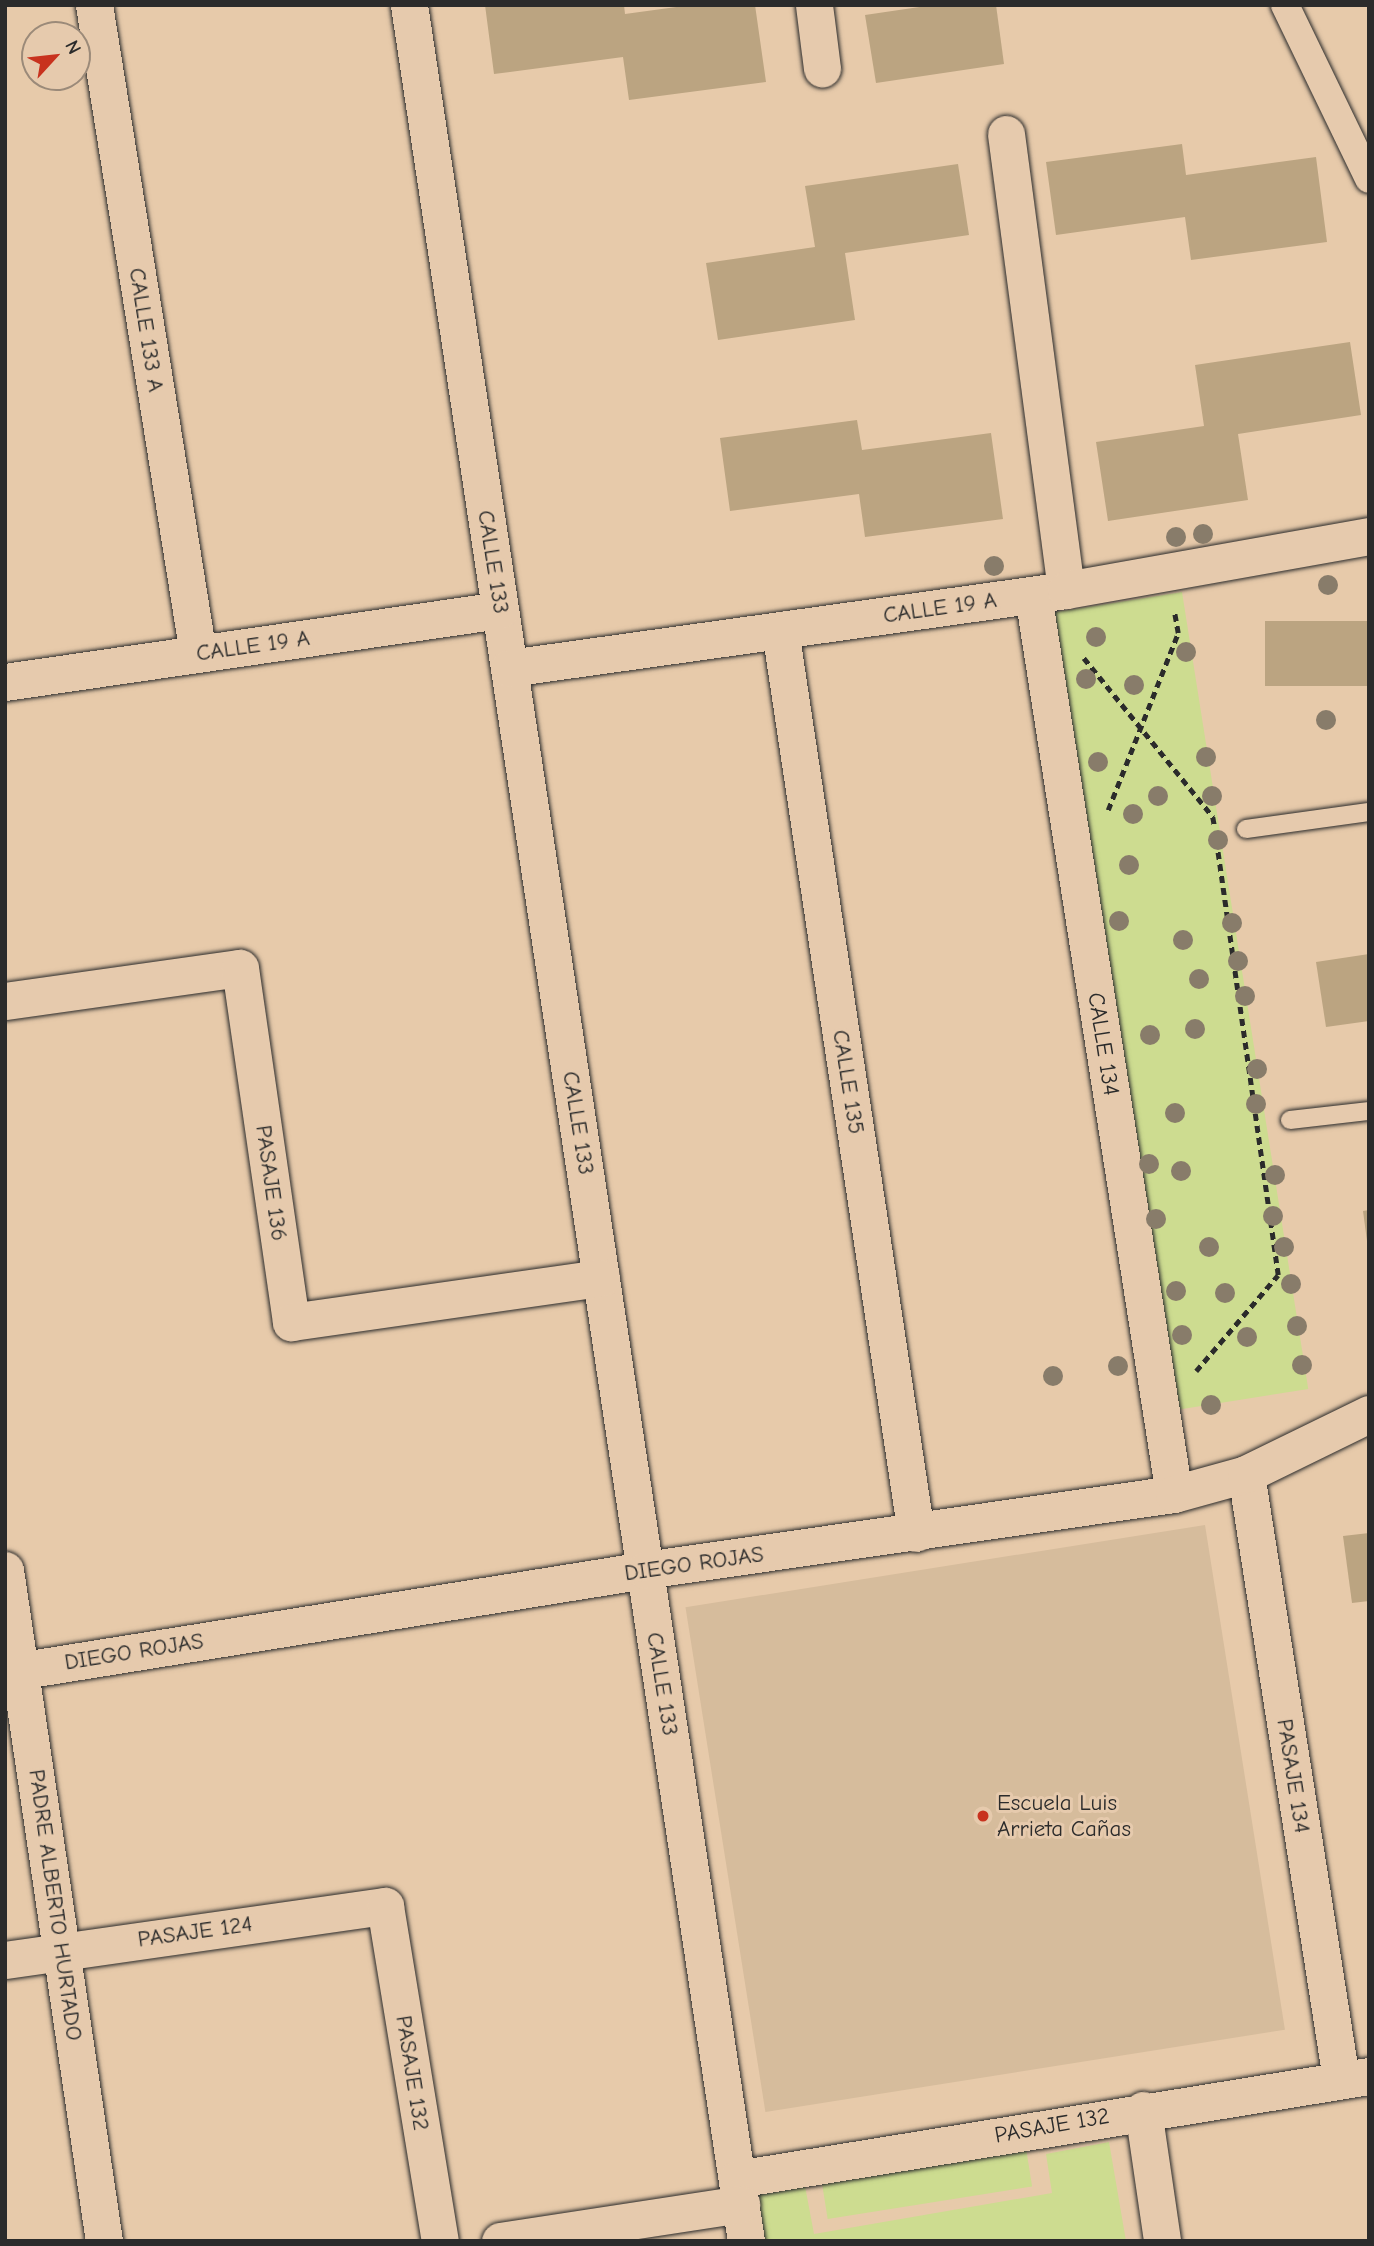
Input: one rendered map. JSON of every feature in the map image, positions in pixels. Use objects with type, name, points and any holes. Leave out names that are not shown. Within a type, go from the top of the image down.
[{"type":"street","name":"CALLE 133 A","points":[[94,5],[198,654]]},
{"type":"street","name":"CALLE 133","points":[[409,5],[746,2241]]},
{"type":"street","points":[[814,5],[822,68]]},
{"type":"street","points":[[1285,5],[1369,179]]},
{"type":"street","name":"CALLE 134","points":[[1006,134],[1050,593],[1174,1494]]},
{"type":"street","name":"CALLE 19 A","points":[[509,668],[1050,593],[1369,536]]},
{"type":"street","name":"CALLE 19 A","points":[[5,682],[500,610]]},
{"type":"street","name":"CALLE 135","points":[[780,630],[916,1533]]},
{"type":"street","name":"PASAJE 136","points":[[5,1001],[240,968],[291,1322],[601,1278]]},
{"type":"street","name":"DIEGO ROJAS","points":[[13,1672],[645,1570],[1174,1494],[1245,1474],[1369,1414]]},
{"type":"street","name":"PASAJE 134","points":[[1245,1474],[1355,2077]]},
{"type":"street","name":"PADRE ALBERTO HURTADO","points":[[5,1570],[13,1672],[62,1951],[104,2241]]},
{"type":"street","name":"PASAJE 132","points":[[385,1906],[440,2241]]},
{"type":"street","name":"PASAJE 124","points":[[5,1960],[385,1906]]},
{"type":"street","name":"PASAJE 132","points":[[500,2241],[1143,2110],[1355,2077]]},
{"type":"street","points":[[1143,2110],[1163,2241]]},
{"type":"lane","points":[[1246,829],[1369,812]]},
{"type":"lane","points":[[1290,1120],[1369,1111]]},
{"type":"path","points":[[1102,824],[1178,633],[1168,573]]},
{"type":"path","points":[[1074,646],[1213,817],[1278,1275],[1161,1411]]},
{"type":"shaded area","name":"Escuela Luis Arrieta Cañas","points":[[1205,1525],[1285,2030],[765,2112],[685,1607]]},
{"type":"green space","points":[[1182,592],[1308,1389],[1173,1410],[1047,613]]},
{"type":"green space","points":[[1109,2142],[1126,2241],[760,2241],[752,2194],[805,2186],[814,2234],[1052,2193],[1046,2154]]},
{"type":"green space","points":[[1026,2148],[1032,2187],[828,2219],[822,2180]]},
{"type":"building","points":[[485,5],[624,5],[625,14],[691,5],[755,5],[766,82],[629,100],[623,57],[494,74]]},
{"type":"building","points":[[933,5],[996,5],[1004,64],[876,83],[865,15]]},
{"type":"building","points":[[1182,144],[1186,175],[1316,157],[1327,242],[1191,260],[1185,217],[1056,235],[1046,162]]},
{"type":"building","points":[[958,164],[969,235],[845,253],[855,320],[718,340],[706,263],[815,247],[805,186]]},
{"type":"building","points":[[1350,342],[1361,415],[1238,434],[1248,500],[1108,521],[1096,442],[1204,426],[1195,365]]},
{"type":"building","points":[[857,420],[862,450],[991,433],[1003,519],[865,537],[859,494],[730,511],[720,438]]},
{"type":"building","points":[[1265,621],[1369,621],[1369,686],[1265,686]]},
{"type":"building","points":[[1369,954],[1369,1021],[1326,1027],[1316,962]]},
{"type":"building","points":[[1369,1210],[1369,1241],[1367,1241],[1363,1211]]},
{"type":"building","points":[[1369,1533],[1369,1601],[1352,1603],[1343,1536]]},
{"type":"place","name":"Escuela Luis Arrieta Cañas","points":[[983,1816]]}]
